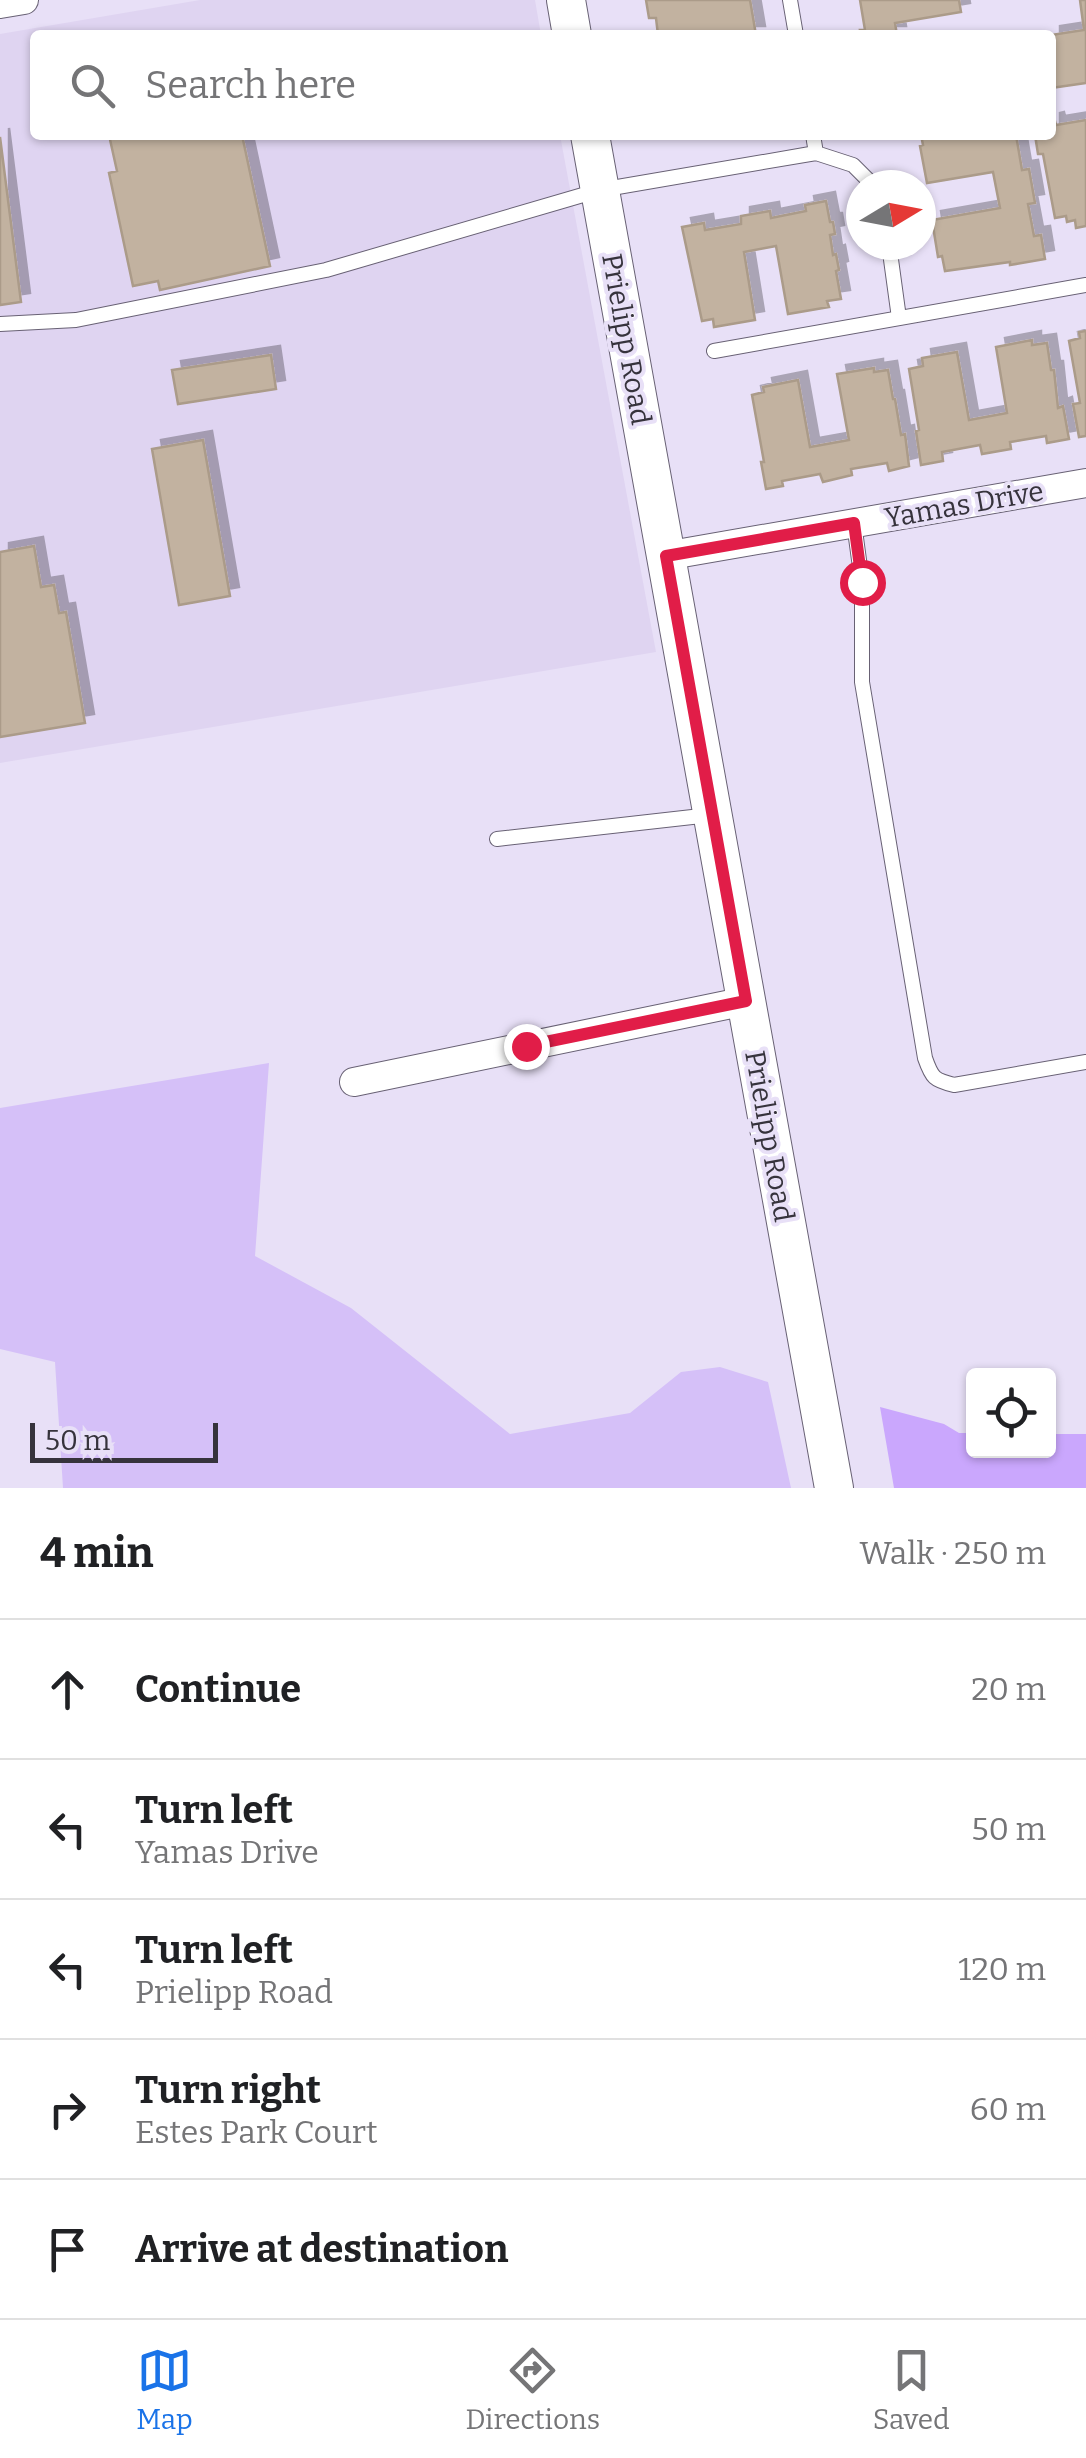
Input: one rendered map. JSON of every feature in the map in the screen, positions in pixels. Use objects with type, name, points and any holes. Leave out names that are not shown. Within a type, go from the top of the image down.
[{"type":"street","points":[[0,4],[24,0]]},
{"type":"street","points":[[566,0],[571,30]]},
{"type":"street","name":"Prielipp Road","points":[[591,140],[834,1488]]},
{"type":"street","name":"Yamas Drive","points":[[666,556],[1086,483]]},
{"type":"street","points":[[354,1082],[746,1001]]},
{"type":"lane","points":[[790,0],[795,30]]},
{"type":"lane","points":[[814,140],[816,153]]},
{"type":"lane","points":[[0,324],[76,320],[326,270],[600,190],[816,153],[857,170]]},
{"type":"lane","points":[[890,260],[899,318]]},
{"type":"lane","points":[[714,351],[1086,285]]},
{"type":"lane","points":[[854,523],[862,582],[862,682],[931,1075],[954,1085],[1086,1062]]},
{"type":"lane","points":[[497,838],[712,814]]},
{"type":"shaded area","points":[[200,0],[535,0],[540,30],[30,30],[30,140],[561,140],[656,652],[0,763],[0,34]]},
{"type":"shaded area","points":[[269,1063],[255,1256],[351,1308],[510,1434],[630,1413],[681,1372],[720,1367],[768,1382],[791,1488],[63,1488],[55,1362],[0,1349],[0,1108]]},
{"type":"shaded area","points":[[880,1407],[966,1433],[966,1458],[1056,1458],[1056,1434],[1086,1434],[1086,1488],[894,1488]]},
{"type":"building","points":[[646,0],[750,0],[755,30],[657,30],[656,18],[649,18]]},
{"type":"building","points":[[860,0],[959,0],[961,12],[895,23],[896,30],[865,30]]},
{"type":"building","points":[[1080,0],[1086,0],[1086,83],[1056,87],[1056,34],[1084,30]]},
{"type":"building","points":[[1086,120],[1086,226],[1076,228],[1075,220],[1067,222],[1066,216],[1055,218],[1043,154],[1038,154],[1036,140],[1056,140],[1056,125]]},
{"type":"building","points":[[0,137],[21,302],[0,305]]},
{"type":"building","points":[[110,140],[243,140],[270,266],[160,290],[158,281],[133,286],[109,173],[117,171]]},
{"type":"building","points":[[922,140],[1017,140],[1022,170],[1029,169],[1035,203],[1028,204],[1034,236],[1041,235],[1045,259],[945,271],[942,256],[938,257],[936,219],[1000,208],[993,172],[936,182],[936,170],[925,170]]},
{"type":"building","points":[[826,201],[835,234],[830,235],[841,299],[827,301],[829,307],[788,314],[776,246],[744,252],[755,320],[714,327],[713,319],[702,321],[682,227],[704,223],[705,230],[741,224],[741,216],[770,211],[771,218],[806,211],[805,205]]},
{"type":"building","points":[[1086,331],[1086,436],[1079,437],[1073,404],[1080,403],[1069,341]]},
{"type":"building","points":[[1032,340],[1032,345],[1047,343],[1058,408],[1063,406],[1069,439],[1047,443],[1046,436],[1010,442],[1011,449],[982,454],[980,445],[942,452],[943,461],[921,465],[909,369],[923,366],[922,358],[957,352],[969,420],[1007,413],[996,347]]},
{"type":"building","points":[[271,355],[276,389],[178,404],[172,370]]},
{"type":"building","points":[[874,368],[874,372],[888,370],[909,466],[889,471],[887,463],[851,469],[852,475],[823,482],[820,474],[782,481],[783,486],[766,489],[752,395],[764,392],[763,387],[798,380],[810,447],[849,440],[837,374]]},
{"type":"building","points":[[203,440],[230,596],[179,605],[152,449]]},
{"type":"building","points":[[34,546],[41,587],[54,585],[59,613],[66,612],[85,723],[0,737],[0,552]]},
{"type":"route","points":[[526,1046],[746,1001],[666,556],[854,523],[862,582]]}]
